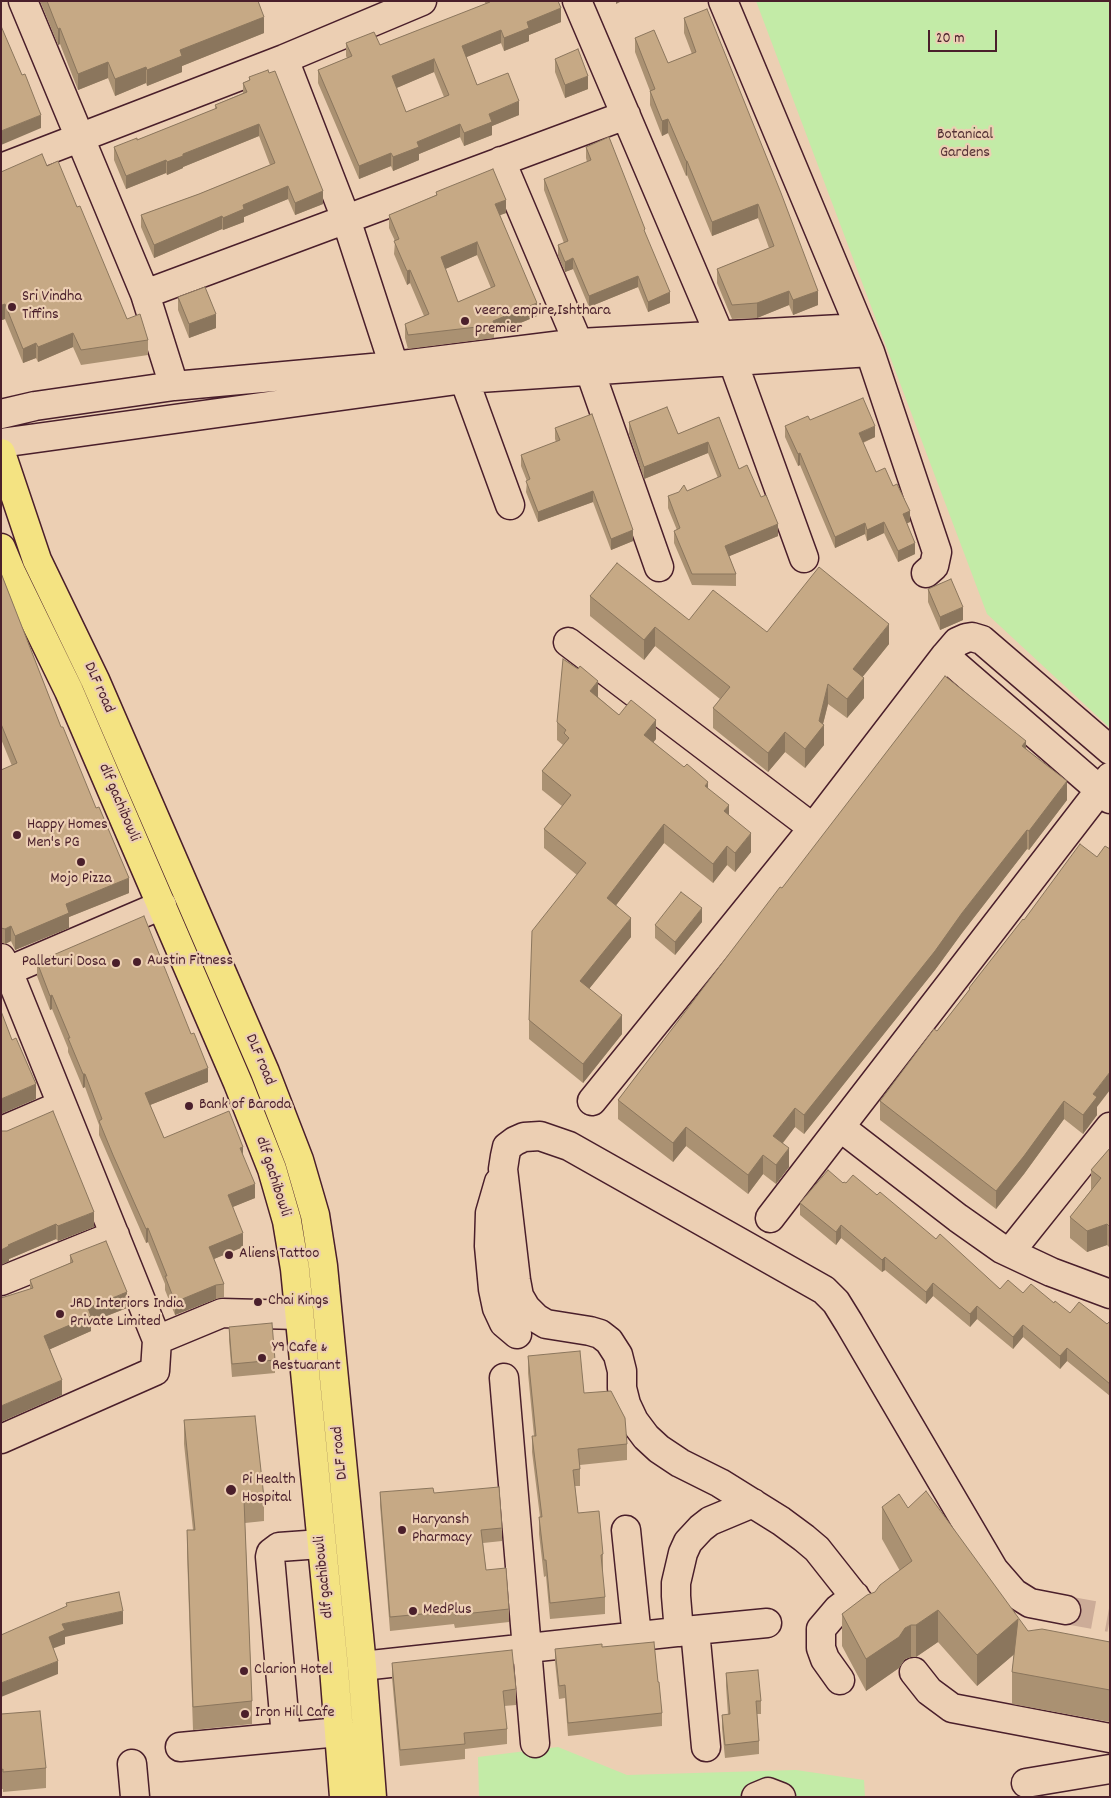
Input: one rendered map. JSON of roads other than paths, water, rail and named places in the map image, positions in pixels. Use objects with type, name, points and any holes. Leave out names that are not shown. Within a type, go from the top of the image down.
[{"type":"main road","name":"DLF road","points":[[1,453],[37,560],[95,680],[265,1072],[299,1160],[315,1215],[322,1266],[362,1666],[372,1797]]},
{"type":"main road","name":"dlf gachibowli","points":[[1,548],[69,692],[238,1083],[272,1169],[287,1221],[294,1269],[344,1797]]},
{"type":"street","points":[[23,1],[145,294],[174,386]]},
{"type":"street","points":[[1,168],[284,59],[422,1]]},
{"type":"street","points":[[577,1],[720,336]]},
{"type":"street","points":[[723,1],[865,340],[937,552],[934,566],[926,573]]},
{"type":"street","points":[[284,59],[346,219],[394,366]]},
{"type":"street","points":[[145,294],[626,115]]},
{"type":"street","points":[[501,161],[590,371],[658,567]]},
{"type":"street","points":[[1,414],[35,406],[174,386],[394,366],[579,343],[720,336],[865,340]]},
{"type":"street","points":[[1,444],[464,379],[733,362],[865,340]]},
{"type":"street","points":[[733,362],[804,558]]},
{"type":"street","points":[[464,379],[510,505]]},
{"type":"street","points":[[592,1101],[813,828],[957,642],[972,638],[982,640],[1110,750]]},
{"type":"street","points":[[568,642],[813,828]]},
{"type":"street","points":[[770,1218],[1106,789],[945,656]]},
{"type":"street","points":[[1,1439],[155,1371],[157,1340],[62,1105],[4,968],[162,905]]},
{"type":"street","points":[[1,1131],[62,1105]]},
{"type":"street","points":[[840,1127],[958,1218],[1002,1249],[1051,1272],[1110,1294]]},
{"type":"street","points":[[1010,1252],[1110,1127]]},
{"type":"street","points":[[840,1680],[825,1659],[820,1638],[822,1629],[838,1609],[860,1604],[817,1549],[781,1521],[720,1483],[680,1463],[659,1449],[646,1437],[634,1421],[626,1404],[618,1355],[609,1341],[600,1334],[590,1331],[546,1324],[536,1318],[526,1308],[519,1296],[516,1280],[503,1169],[507,1147],[515,1141],[524,1137],[540,1136],[569,1146],[824,1290],[836,1302],[849,1323],[994,1570],[1014,1593],[1030,1603],[1066,1610]]},
{"type":"street","points":[[503,1169],[490,1213],[489,1246],[496,1308],[504,1322],[517,1334]]},
{"type":"street","points":[[1,1281],[115,1235]]},
{"type":"street","points":[[157,1340],[222,1313],[298,1315]]},
{"type":"street","points":[[504,1378],[535,1743]]},
{"type":"street","points":[[706,1748],[687,1631],[676,1596],[676,1583],[683,1553],[688,1542],[701,1528],[710,1521],[753,1503]]},
{"type":"street","points":[[626,1530],[637,1637]]},
{"type":"street","points":[[286,1737],[270,1557],[271,1553],[279,1547],[321,1544]]},
{"type":"street","points":[[362,1666],[767,1623]]},
{"type":"street","points":[[914,1672],[929,1691],[952,1708],[1110,1738]]},
{"type":"street","points":[[180,1747],[339,1732]]},
{"type":"street","points":[[132,1764],[135,1797]]},
{"type":"street","points":[[1026,1783],[1110,1769]]},
{"type":"street","points":[[756,1797],[768,1792],[781,1797]]},
{"type":"tunnel","points":[[1066,1610],[1110,1618]]},
{"type":"place","name":"Sri Vindha Tiffins","points":[[12,307]]},
{"type":"place","name":"veera empire,Ishthara premier","points":[[465,321]]},
{"type":"place","name":"Happy Homes Men's PG","points":[[17,835]]},
{"type":"place","name":"Mojo Pizza","points":[[81,862]]},
{"type":"place","name":"Austin Fitness","points":[[137,962]]},
{"type":"place","name":"Palleturi Dosa","points":[[116,963]]},
{"type":"place","name":"Bank of Baroda","points":[[189,1106]]},
{"type":"place","name":"Aliens Tattoo","points":[[229,1255]]},
{"type":"place","name":"Chai Kings","points":[[258,1302]]},
{"type":"place","name":"JRD Interiors India Private Limited","points":[[60,1314]]},
{"type":"place","name":"Y9 Cafe & Restuarant","points":[[262,1358]]},
{"type":"place","name":"Pi Health Hospital","points":[[231,1490]]},
{"type":"place","name":"Haryansh Pharmacy","points":[[402,1530]]},
{"type":"place","name":"MedPlus","points":[[413,1611]]},
{"type":"place","name":"Clarion Hotel","points":[[244,1671]]},
{"type":"place","name":"Iron Hill Cafe","points":[[245,1714]]},
{"type":"park label","name":"Botanical Gardens","points":[[965,145]]}]
